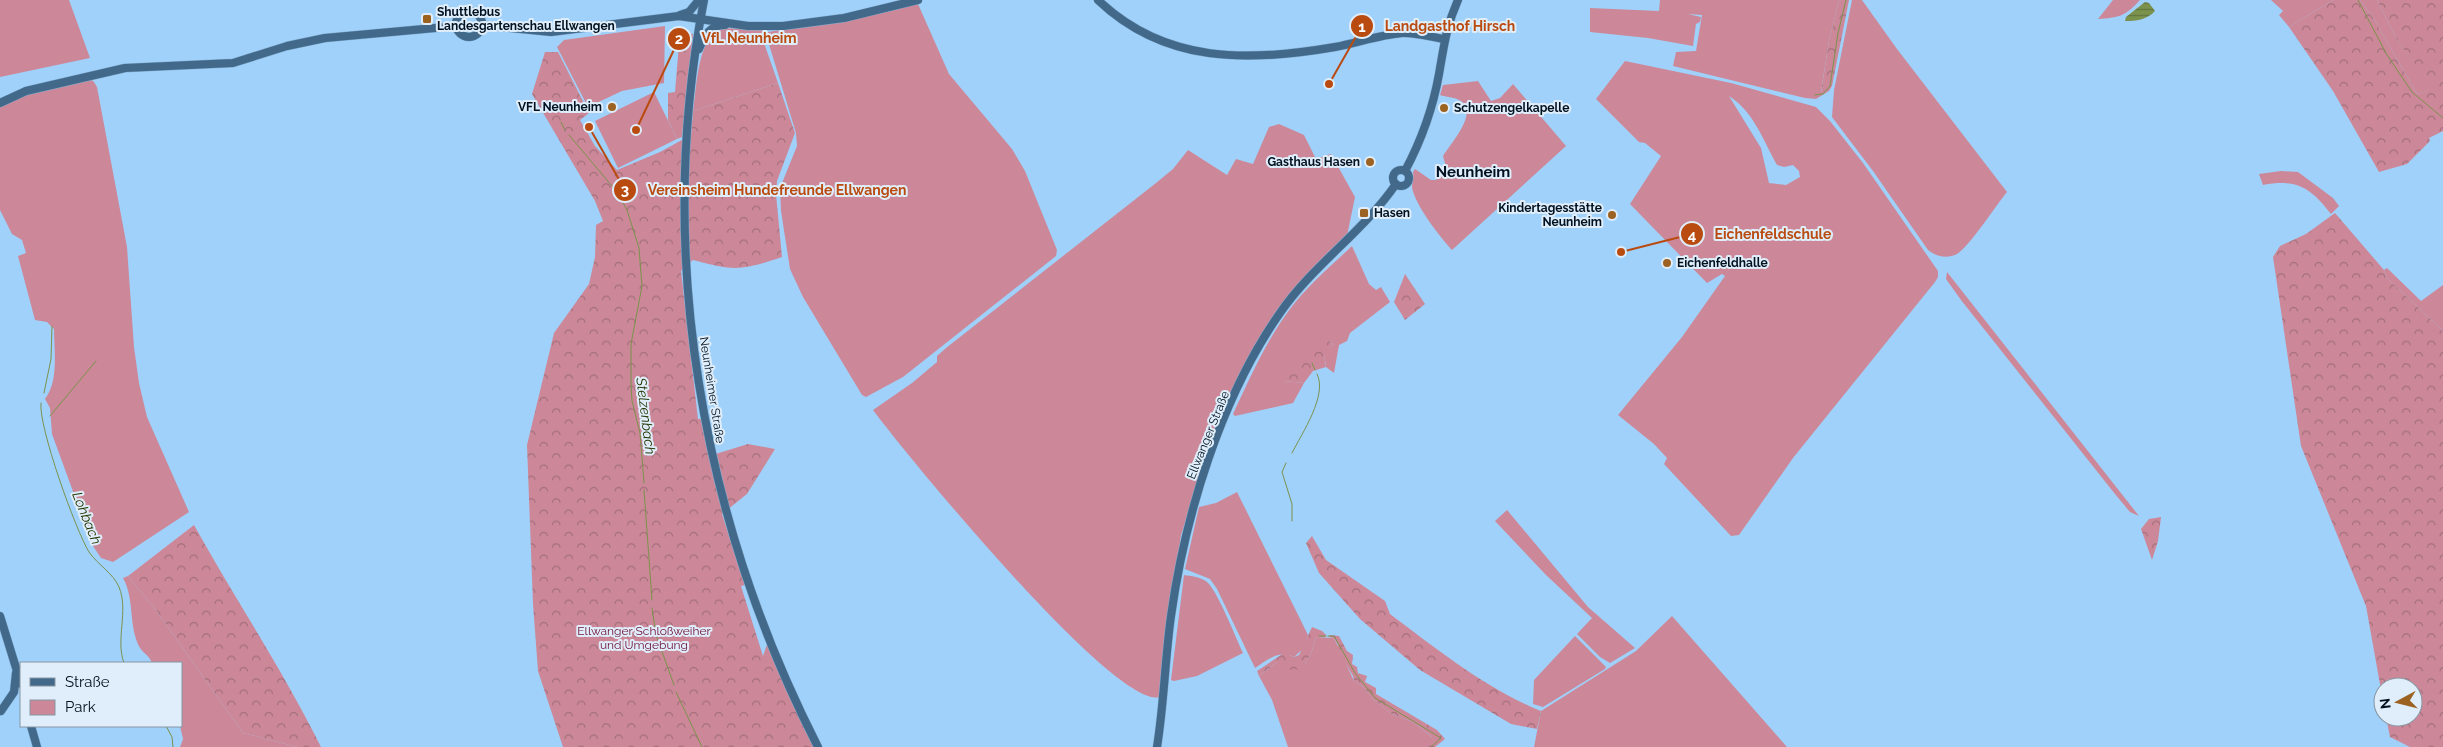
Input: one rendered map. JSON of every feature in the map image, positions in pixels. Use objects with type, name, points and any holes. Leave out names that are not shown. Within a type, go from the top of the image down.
[{"type":"street","points":[[482,26],[551,32],[679,16],[689,12],[699,0]]},
{"type":"street","name":"Neunheimer Straße","points":[[704,0],[689,111],[684,210],[688,298],[701,400],[720,488],[746,577],[785,677],[818,747]]},
{"type":"street","points":[[696,57],[707,32],[718,25],[783,26],[844,18],[918,0]]},
{"type":"street","points":[[1098,0],[1115,17],[1140,32],[1174,47],[1220,56],[1278,55],[1337,47],[1404,32],[1444,39]]},
{"type":"street","name":"Ellwanger Straße","points":[[1157,747],[1171,617],[1180,563],[1194,504],[1226,414],[1258,348],[1280,312],[1295,293],[1379,208],[1396,184],[1393,179],[1394,173],[1399,170],[1405,171],[1425,129],[1439,75],[1444,39],[1458,0]]},
{"type":"street","points":[[468,11],[477,14],[482,26],[478,33],[470,37],[460,33],[456,26],[459,16],[468,11]]},
{"type":"street","points":[[679,16],[732,25]]},
{"type":"street","points":[[0,103],[26,91],[125,68],[233,63],[287,46],[325,38],[456,26]]},
{"type":"street","points":[[0,616],[20,680]]},
{"type":"street","points":[[1,711],[14,692],[16,664]]},
{"type":"street","points":[[32,727],[37,747]]},
{"type":"green space","points":[[0,0],[69,0],[90,58],[0,77]]},
{"type":"green space","points":[[1660,0],[1839,0],[1829,41],[1821,92],[1829,91],[1816,99],[1805,98],[1673,66],[1676,52],[1696,51],[1702,15],[1688,14],[1701,17],[1700,22],[1696,24],[1693,46],[1648,38],[1590,32],[1590,8],[1659,11]]},
{"type":"green space","points":[[1839,0],[1849,0],[1832,86],[1829,91],[1821,93],[1829,41]]},
{"type":"green space","points":[[1852,0],[1862,0],[1897,49],[2007,192],[1968,243],[1953,256],[1942,256],[1928,250],[1873,171],[1832,117],[1834,90]]},
{"type":"green space","points":[[2113,0],[2140,0],[2126,13],[2111,18],[2098,19]]},
{"type":"green space","points":[[2271,0],[2333,0],[2289,27],[2279,15],[2283,11]]},
{"type":"green space","points":[[2333,0],[2360,0],[2374,19],[2417,94],[2430,90],[2396,38],[2377,0],[2443,0],[2443,131],[2429,138],[2430,141],[2407,164],[2379,172],[2333,91],[2289,27]]},
{"type":"green space","points":[[2360,0],[2377,0],[2396,38],[2431,90],[2417,94],[2374,19]]},
{"type":"green space","points":[[918,4],[949,74],[1012,149],[1025,171],[1057,250],[1056,256],[903,377],[866,397],[862,395],[803,297],[790,269],[781,211],[780,188],[797,146],[796,133],[768,41],[768,32],[883,13]]},
{"type":"green space","points":[[665,26],[664,83],[622,91],[588,107],[557,47],[564,40]]},
{"type":"green space","points":[[724,28],[764,30],[763,40],[778,83],[693,111],[704,50],[713,31]]},
{"type":"green space","points":[[680,32],[693,34],[682,137],[677,139],[668,120],[668,93],[675,92]]},
{"type":"green space","name":"Ellwanger Schloßweiher und Umgebung","points":[[545,52],[558,52],[589,113],[580,120],[595,146],[617,170],[660,152],[691,135],[693,111],[778,83],[795,133],[777,181],[776,194],[782,257],[757,265],[738,268],[729,268],[693,260],[681,271],[698,419],[701,419],[709,456],[748,444],[775,449],[747,494],[722,514],[745,585],[741,586],[763,656],[769,639],[818,747],[563,747],[538,671],[533,604],[527,445],[554,333],[589,284],[595,257],[596,225],[603,221],[595,201],[532,94]]},
{"type":"green space","points":[[1625,61],[1731,83],[1816,107],[1830,121],[1863,163],[1938,271],[1938,277],[1935,282],[1793,458],[1739,535],[1731,536],[1664,464],[1667,458],[1654,444],[1618,415],[1682,337],[1725,276],[1722,274],[1707,283],[1630,204],[1661,156],[1645,143],[1639,142],[1596,99]],"holes":[[[1729,96],[1738,103],[1757,127],[1777,165],[1784,167],[1793,165],[1799,171],[1800,177],[1786,185],[1769,183],[1761,148]]]},
{"type":"green space","points":[[89,78],[97,87],[127,247],[134,347],[139,383],[147,417],[189,512],[113,562],[101,558],[93,546],[52,434],[50,408],[45,399],[54,374],[54,329],[47,322],[35,320],[18,256],[26,253],[22,240],[12,234],[0,210],[0,106],[29,94]]},
{"type":"green space","points":[[1478,81],[1491,101],[1500,98],[1513,84],[1566,146],[1452,250],[1435,229],[1414,194],[1412,187],[1413,172],[1415,169],[1431,180],[1436,180],[1446,167],[1443,156],[1462,128],[1467,112],[1465,105],[1457,99],[1440,95],[1443,85]]},
{"type":"green space","name":"VFL Neunheim","points":[[654,92],[677,139],[618,168],[595,121]]},
{"type":"green space","points":[[1279,124],[1304,135],[1316,159],[1331,154],[1355,197],[1347,236],[1262,336],[1197,487],[1181,535],[1160,697],[1136,690],[1101,664],[1058,623],[966,523],[873,410],[912,383],[937,362],[937,356],[946,348],[1173,169],[1188,150],[1227,175],[1236,159],[1253,164],[1269,127]]},
{"type":"green space","points":[[2281,171],[2298,172],[2333,198],[2339,206],[2331,214],[2316,197],[2302,187],[2285,183],[2263,185],[2259,174]]},
{"type":"green space","points":[[2335,213],[2384,270],[2386,277],[2443,331],[2443,747],[2410,747],[2390,737],[2388,727],[2423,727],[2423,677],[2379,677],[2366,606],[2301,446],[2273,257],[2280,246],[2306,234]]},
{"type":"green space","points":[[1352,246],[1369,284],[1376,290],[1381,287],[1390,302],[1350,333],[1347,341],[1339,345],[1334,373],[1326,367],[1324,353],[1326,349],[1334,345],[1329,341],[1284,381],[1304,383],[1293,403],[1235,416],[1233,414],[1252,373],[1281,321],[1304,292]]},
{"type":"green space","points":[[2387,268],[2421,301],[2443,285],[2443,331],[2386,277],[2384,270]]},
{"type":"green space","points":[[1947,272],[2139,516],[2130,512],[2115,494],[1961,300],[1946,279]]},
{"type":"green space","points":[[1405,274],[1425,304],[1405,320],[1394,302]]},
{"type":"green space","points":[[1329,341],[1334,345],[1325,353],[1326,367],[1313,371],[1304,383],[1283,381],[1287,370],[1305,347]]},
{"type":"green space","points":[[1237,492],[1308,635],[1303,649],[1294,657],[1283,654],[1278,655],[1255,668],[1217,589],[1210,579],[1185,569],[1199,507],[1216,503]]},
{"type":"green space","points":[[1507,510],[1588,607],[1635,648],[1610,663],[1600,657],[1577,634],[1592,618],[1546,575],[1495,521]]},
{"type":"green space","points":[[2161,517],[2158,541],[2152,560],[2141,529],[2149,519]]},
{"type":"green space","points":[[194,525],[275,662],[321,747],[297,747],[243,733],[155,609],[128,576]]},
{"type":"green space","points":[[1312,536],[1326,560],[1385,601],[1390,614],[1481,680],[1520,702],[1541,711],[1537,729],[1511,724],[1420,670],[1360,619],[1319,573],[1306,543]]},
{"type":"green space","points":[[1184,575],[1202,579],[1211,587],[1221,604],[1243,653],[1197,676],[1174,681],[1171,680]]},
{"type":"green space","points":[[128,576],[155,609],[243,733],[297,747],[180,747],[183,739],[180,727],[182,727],[182,662],[151,662],[140,648],[134,631],[127,586],[123,578]]},
{"type":"green space","points":[[1672,616],[1787,747],[1534,747],[1541,711],[1636,651]]},
{"type":"green space","points":[[1312,627],[1326,635],[1325,637],[1316,637],[1311,654],[1305,663],[1309,669],[1284,670],[1277,662],[1259,676],[1257,671],[1284,653],[1294,657],[1299,655]]},
{"type":"green space","points":[[1330,635],[1339,636],[1347,651],[1353,655],[1352,664],[1357,667],[1358,673],[1367,676],[1365,682],[1376,688],[1376,694],[1437,730],[1445,739],[1435,747],[1427,747],[1432,737],[1413,722],[1392,714],[1374,700],[1362,686],[1354,681],[1337,649],[1338,645],[1334,638],[1329,637]]},
{"type":"green space","points":[[1575,636],[1606,667],[1605,669],[1543,707],[1533,704],[1534,680]]},
{"type":"green space","points":[[1316,637],[1334,638],[1354,681],[1392,714],[1413,722],[1433,738],[1427,747],[1288,747],[1272,700],[1259,676],[1277,662],[1308,669],[1305,663],[1311,654]]},
{"type":"shaded area","points":[[2145,2],[2149,3],[2155,11],[2152,14],[2145,18],[2125,21],[2126,17]]},
{"type":"waterway","points":[[1815,95],[1823,94],[1830,86],[1838,33],[1846,0]]},
{"type":"waterway","points":[[2358,0],[2387,55],[2412,92],[2443,118]]},
{"type":"waterway","name":"Stelzenbach","points":[[561,122],[565,130]]},
{"type":"waterway","name":"Stelzenbach","points":[[569,135],[617,192],[627,210],[639,248],[642,286],[631,344],[631,385],[632,401],[640,433],[644,483]]},
{"type":"waterway","name":"Lohbach","points":[[44,393],[51,359],[52,326]]},
{"type":"waterway","points":[[50,416],[96,361]]},
{"type":"waterway","points":[[1312,363],[1315,370]]},
{"type":"waterway","points":[[1292,453],[1317,403],[1319,392],[1317,374]]},
{"type":"waterway","name":"Lohbach","points":[[41,403],[45,433],[51,455],[83,541],[89,552],[113,577],[122,596],[121,645],[124,662]]},
{"type":"waterway","points":[[1286,463],[1282,472],[1292,504],[1292,521]]},
{"type":"waterway","name":"Stelzenbach","points":[[644,490],[652,600]]},
{"type":"waterway","name":"Stelzenbach","points":[[652,608],[656,635],[674,685]]},
{"type":"waterway","points":[[1319,636],[1326,636]]},
{"type":"waterway","points":[[1328,636],[1334,636],[1355,673],[1375,698],[1441,738],[1431,747]]},
{"type":"waterway","name":"Stelzenbach","points":[[676,692],[702,747]]},
{"type":"waterway","name":"Lohbach","points":[[167,727],[172,737],[173,747]]},
{"type":"place","name":"Shuttlebus Landesgartenschau Ellwangen","points":[[427,19]]},
{"type":"place","name":"Landgasthof Hirsch","points":[[1329,84]]},
{"type":"place","name":"VFL Neunheim","points":[[612,107]]},
{"type":"place","name":"Schutzengelkapelle","points":[[1444,108]]},
{"type":"place","name":"Vereinsheim Hundefreunde Ellwangen","points":[[589,127]]},
{"type":"place","name":"VfL Neunheim","points":[[636,130]]},
{"type":"place","name":"Gasthaus Hasen","points":[[1370,162]]},
{"type":"place","name":"Hasen","points":[[1364,213]]},
{"type":"place","name":"Kindertagesstätte Neunheim","points":[[1612,215]]},
{"type":"place","name":"Eichenfeldschule","points":[[1621,252]]},
{"type":"place","name":"Eichenfeldhalle","points":[[1667,263]]},
{"type":"district","name":"Neunheim","points":[[1473,172]]}]
